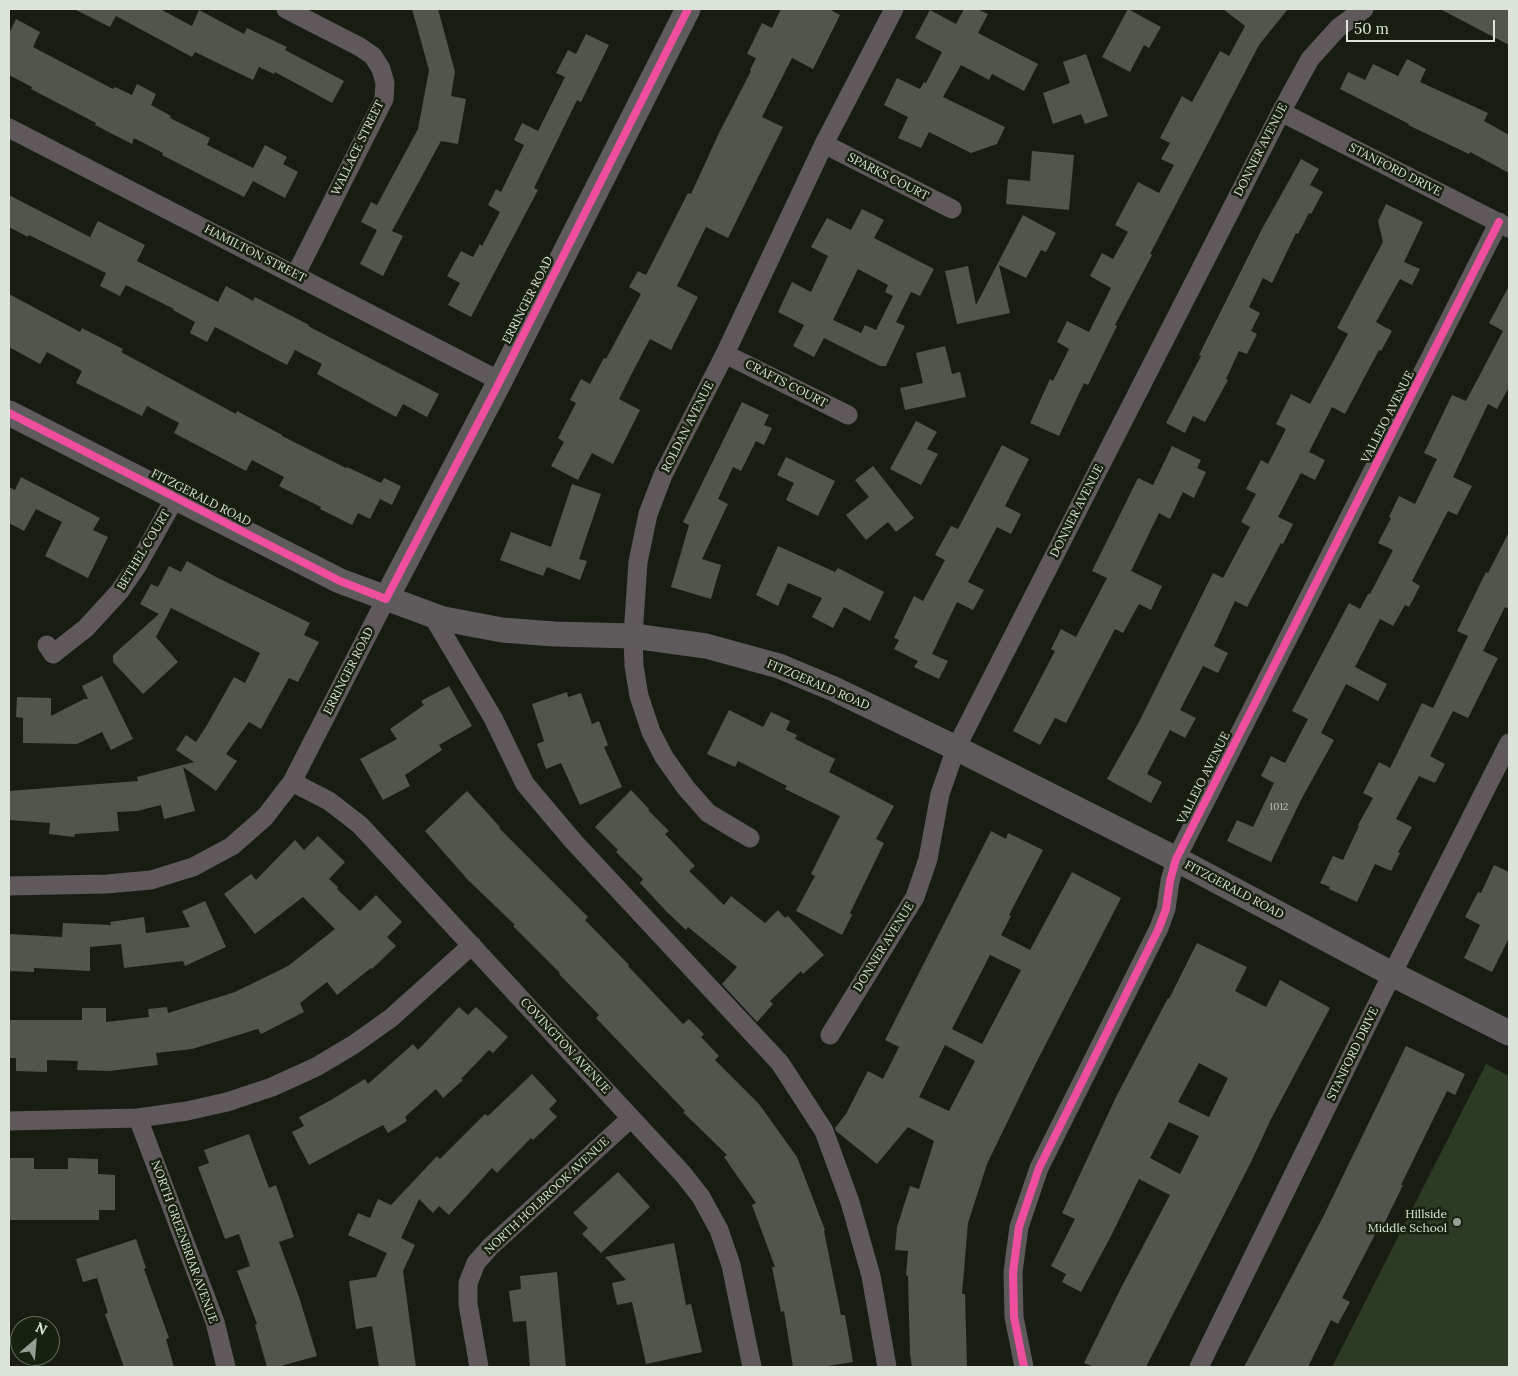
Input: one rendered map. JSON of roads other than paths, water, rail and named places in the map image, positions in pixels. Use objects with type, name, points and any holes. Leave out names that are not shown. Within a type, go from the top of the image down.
[{"type":"main road","name":"ERRINGER ROAD","points":[[386,599],[500,381],[688,9]]},
{"type":"main road","name":"FITZGERALD ROAD","points":[[9,413],[340,581],[432,615],[502,630],[554,634],[633,636],[706,646],[779,666],[834,689],[956,748],[1176,859],[1392,974],[1509,1033]]},
{"type":"street","name":"WALLACE STREET","points":[[286,9],[360,47],[373,56],[381,69],[385,83],[384,98],[296,274]]},
{"type":"street","name":"ROLDAN AVENUE","points":[[750,838],[708,813],[686,788],[664,757],[651,732],[639,696],[634,666],[633,636],[638,562],[648,514],[663,475],[725,354],[824,144],[894,9]]},
{"type":"street","name":"DONNER AVENUE","points":[[830,1035],[915,897],[928,859],[940,794],[956,748],[1281,112],[1310,59],[1338,28],[1364,9]]},
{"type":"street","name":"STANFORD DRIVE","points":[[1281,112],[1504,225]]},
{"type":"street","name":"HAMILTON STREET","points":[[9,128],[296,274],[500,381]]},
{"type":"street","name":"SPARKS COURT","points":[[824,144],[952,209]]},
{"type":"street","name":"VALLEJO AVENUE","points":[[1024,1367],[1014,1308],[1013,1272],[1019,1227],[1039,1168],[1159,928],[1166,910],[1170,881],[1176,859],[1504,225]]},
{"type":"street","name":"CRAFTS COURT","points":[[725,354],[848,415]]},
{"type":"street","name":"BETHEL COURT","points":[[47,645],[52,654],[86,628],[119,592],[137,566],[175,498]]},
{"type":"street","name":"ERRINGER ROAD","points":[[9,886],[108,884],[151,880],[193,867],[232,846],[265,817],[292,782],[386,599]]},
{"type":"street","points":[[432,615],[493,718],[525,784],[574,842],[780,1063],[824,1131],[850,1202],[871,1276],[887,1367]]},
{"type":"street","name":"STANFORD DRIVE","points":[[1199,1367],[1392,974],[1509,743]]},
{"type":"street","name":"COVINGTON AVENUE","points":[[292,782],[329,801],[360,825],[683,1174],[701,1198],[719,1230],[731,1265],[752,1367]]},
{"type":"street","points":[[9,1121],[138,1118],[187,1112],[227,1102],[272,1087],[316,1067],[353,1046],[391,1018],[472,945]]},
{"type":"street","name":"NORTH GREENBRIAR AVENUE","points":[[138,1118],[214,1322],[226,1367]]},
{"type":"street","name":"NORTH HOLBROOK AVENUE","points":[[479,1367],[468,1304],[468,1283],[476,1263],[490,1247],[631,1118]]},
{"type":"place","name":"Hillside Middle School","points":[[1457,1222]]}]
